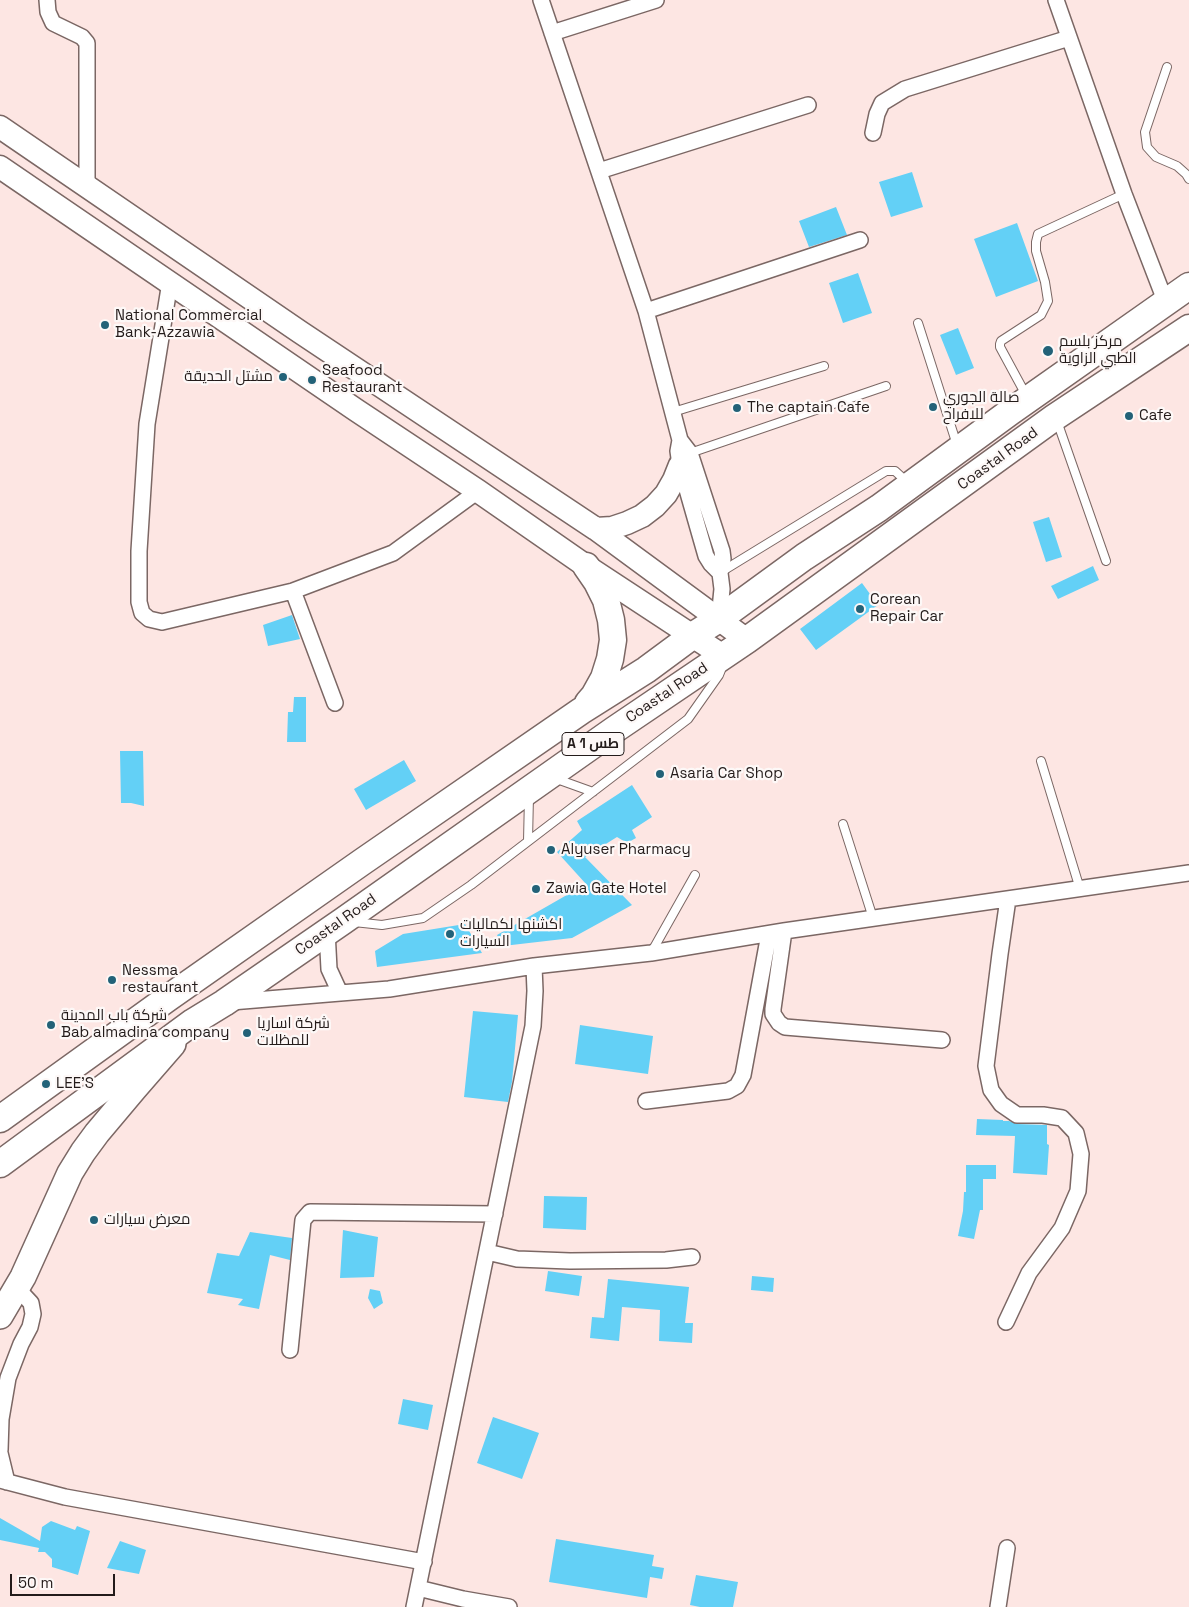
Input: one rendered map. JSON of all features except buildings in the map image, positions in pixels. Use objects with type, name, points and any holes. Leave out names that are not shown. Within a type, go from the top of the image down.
[{"type":"highway","name":"Coastal Road","points":[[0,1119],[362,862],[581,711],[646,670],[804,556],[879,508],[958,449],[1189,286]]},
{"type":"highway","name":"Coastal Road","points":[[0,1164],[193,1022],[224,1003],[538,783],[747,640],[1055,417],[1189,328]]},
{"type":"highway","points":[[581,711],[594,696],[604,678],[613,640],[606,600],[598,582],[586,566]]},
{"type":"main road","points":[[0,127],[300,332],[596,529],[747,640]]},
{"type":"main road","points":[[0,167],[586,566],[723,656]]},
{"type":"main road","points":[[596,529],[620,526],[642,516],[655,506],[666,494],[685,459]]},
{"type":"main road","points":[[0,1316],[17,1288],[70,1173],[97,1133],[193,1022]]},
{"type":"street","points":[[47,0],[48,12],[53,23],[82,37],[87,43],[87,186]]},
{"type":"street","points":[[541,0],[646,311],[680,440],[678,451],[685,459],[706,556],[720,573],[722,589],[719,619]]},
{"type":"street","points":[[552,33],[656,0]]},
{"type":"street","points":[[1056,0],[1124,194],[1166,303]]},
{"type":"street","points":[[873,134],[877,114],[882,103],[905,89],[1069,38]]},
{"type":"street","points":[[599,171],[808,105]]},
{"type":"street","points":[[646,311],[860,240]]},
{"type":"street","points":[[170,282],[147,424],[139,551],[139,602],[142,613],[149,619],[162,622],[293,591],[394,553],[478,491]]},
{"type":"street","points":[[293,591],[335,703]]},
{"type":"street","points":[[224,1003],[389,989],[534,966],[651,953],[784,931],[1189,873]]},
{"type":"street","points":[[1006,1322],[1029,1273],[1062,1228],[1078,1191],[1081,1154],[1076,1133],[1062,1118],[1043,1115],[1017,1115],[1001,1104],[991,1090],[986,1066],[1008,899]]},
{"type":"street","points":[[335,926],[329,968],[340,993]]},
{"type":"street","points":[[784,931],[773,1009],[773,1014],[779,1023],[785,1027],[942,1040]]},
{"type":"street","points":[[646,1101],[728,1091],[737,1086],[743,1075],[768,934]]},
{"type":"street","points":[[414,1607],[533,1026],[534,966]]},
{"type":"street","points":[[290,1350],[303,1220],[310,1212],[495,1214]]},
{"type":"street","points":[[487,1252],[517,1259],[570,1262],[666,1260],[692,1257]]},
{"type":"street","points":[[17,1288],[31,1303],[33,1314],[30,1327],[21,1344],[8,1378],[0,1419],[0,1452],[3,1481],[65,1497],[424,1562]]},
{"type":"street","points":[[998,1607],[1007,1548]]},
{"type":"street","points":[[418,1588],[463,1599],[509,1607]]},
{"type":"lane","points":[[1167,67],[1145,132],[1147,147],[1156,157],[1177,166],[1189,179]]},
{"type":"lane","points":[[1028,399],[1000,344],[1001,341],[1041,315],[1048,301],[1045,282],[1036,251],[1038,234],[1124,194]]},
{"type":"lane","points":[[918,323],[958,449]]},
{"type":"lane","points":[[673,412],[824,366]]},
{"type":"lane","points":[[685,459],[886,386]]},
{"type":"lane","points":[[1055,417],[1106,561]]},
{"type":"lane","points":[[720,573],[886,471],[895,471],[910,485]]},
{"type":"lane","points":[[335,926],[382,925],[423,918],[471,884],[688,719],[719,675],[723,666],[723,656]]},
{"type":"lane","points":[[1041,761],[1080,889]]},
{"type":"lane","points":[[528,841],[538,783],[593,792]]},
{"type":"lane","points":[[843,824],[873,918]]},
{"type":"lane","points":[[651,953],[695,875]]},
{"type":"place","name":"National Commercial Bank-Azzawia","points":[[105,325]]},
{"type":"place","name":"مركز بلسم الطبي الزاوية","points":[[1048,351]]},
{"type":"place","name":"مشتل الحديقة","points":[[283,377]]},
{"type":"place","name":"Seafood Restaurant","points":[[312,380]]},
{"type":"place","name":"صالة الجوري للافراح","points":[[933,407]]},
{"type":"place","name":"The captain Cafe","points":[[737,408]]},
{"type":"place","name":"Cafe","points":[[1129,416]]},
{"type":"place","name":"Corean Repair Car","points":[[860,609]]},
{"type":"place","name":"Asaria Car Shop","points":[[660,774]]},
{"type":"place","name":"Alyuser Pharmacy","points":[[551,850]]},
{"type":"place","name":"Zawia Gate Hotel","points":[[536,889]]},
{"type":"place","name":"اكشنها لكماليات السيارات","points":[[450,934]]},
{"type":"place","name":"Nessma restaurant","points":[[112,980]]},
{"type":"place","name":"شركة باب المدينة Bab almadina company","points":[[51,1025]]},
{"type":"place","name":"شركة اساريا للمظلات","points":[[247,1033]]},
{"type":"place","name":"LEE'S","points":[[46,1084]]},
{"type":"place","name":"معرض سيارات","points":[[94,1220]]}]
